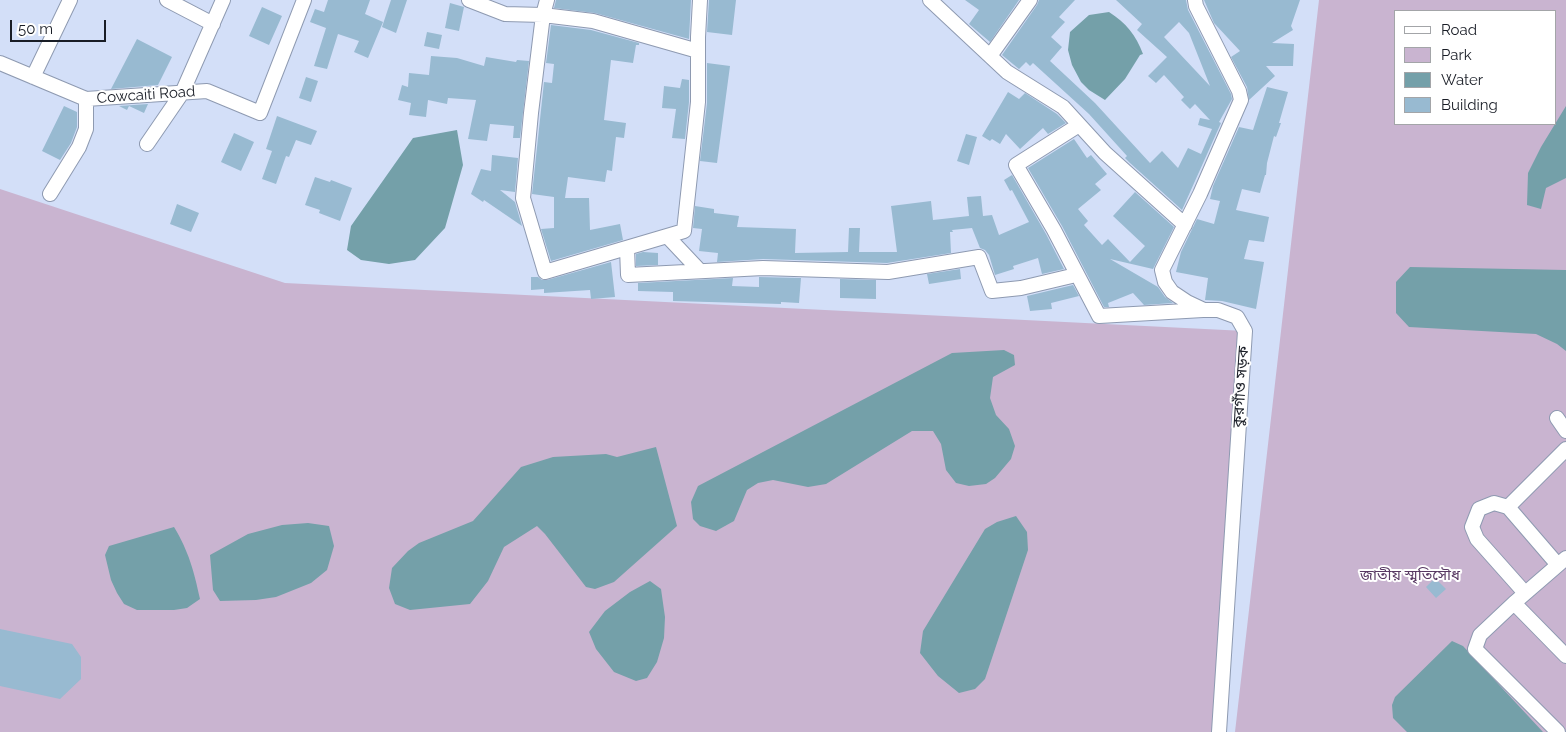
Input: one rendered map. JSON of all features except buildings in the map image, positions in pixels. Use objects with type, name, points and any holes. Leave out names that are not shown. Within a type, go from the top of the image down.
[{"type":"street","points":[[33,77],[70,0]]},
{"type":"street","points":[[167,0],[212,24]]},
{"type":"street","points":[[146,144],[182,93],[223,0]]},
{"type":"street","name":"Cowcaiti Road","points":[[86,99],[207,91],[260,113],[304,0]]},
{"type":"street","points":[[470,0],[543,15],[594,21],[698,51]]},
{"type":"street","points":[[547,0],[543,15],[531,113],[523,198],[545,272],[684,232],[698,102],[700,0]]},
{"type":"street","points":[[930,0],[1007,72],[1063,107],[1106,153],[1185,225]]},
{"type":"street","points":[[990,56],[1030,0]]},
{"type":"street","name":"কুরগাঁও সড়ক","points":[[1195,0],[1196,6],[1239,91],[1241,100],[1200,194],[1162,270],[1165,282],[1172,292],[1204,310],[1218,310],[1237,316],[1245,331],[1219,732]]},
{"type":"street","points":[[0,63],[86,99],[86,129],[79,146],[50,194]]},
{"type":"street","points":[[1079,125],[1016,165],[1054,230],[1099,316],[1204,310]]},
{"type":"street","points":[[667,236],[700,271]]},
{"type":"street","points":[[627,248],[628,275],[763,268],[888,272],[979,257],[992,291],[1021,288],[1076,275]]},
{"type":"street","points":[[1557,418],[1566,431]]},
{"type":"street","points":[[1508,508],[1566,449]]},
{"type":"street","points":[[1525,593],[1477,540],[1472,527],[1479,509],[1494,503],[1508,508],[1562,562],[1480,635],[1475,649],[1558,732]]},
{"type":"street","points":[[1514,603],[1566,656]]},
{"type":"green space","name":"জাতীয় স্মৃতিসৌধ","points":[[1319,0],[1566,0],[1566,732],[1235,732]]},
{"type":"green space","points":[[0,189],[285,283],[1245,331],[1219,732],[0,732]]},
{"type":"water","points":[[1109,12],[1130,30],[1143,54],[1140,55],[1125,79],[1105,100],[1089,90],[1081,82],[1072,65],[1068,50],[1070,32],[1089,15]]},
{"type":"water","points":[[1566,106],[1566,178],[1546,188],[1541,209],[1527,205],[1528,173]]},
{"type":"water","points":[[457,130],[463,165],[445,228],[415,260],[389,264],[361,260],[347,250],[351,226],[413,138]]},
{"type":"water","points":[[1410,267],[1566,270],[1566,351],[1557,344],[1536,334],[1409,327],[1396,313],[1396,282]]},
{"type":"water","points":[[1004,350],[1014,355],[1015,365],[993,377],[990,398],[996,415],[1009,429],[1015,446],[1011,459],[995,478],[986,484],[969,486],[956,483],[946,470],[941,444],[933,431],[912,431],[826,484],[808,487],[773,480],[758,483],[747,490],[734,521],[716,531],[700,526],[693,519],[691,502],[698,486],[952,353]]},
{"type":"water","points":[[656,447],[677,526],[614,582],[595,589],[586,587],[537,526],[504,547],[488,581],[470,604],[410,610],[395,604],[389,588],[392,568],[408,551],[419,543],[473,521],[521,467],[553,457],[606,454],[617,457]]},
{"type":"water","points":[[1016,516],[1027,532],[1028,550],[985,679],[975,689],[959,693],[938,676],[920,653],[923,631],[985,529],[997,522]]},
{"type":"water","points":[[308,523],[329,526],[334,546],[327,570],[311,583],[276,597],[256,600],[220,601],[213,590],[210,555],[248,534],[282,525]]},
{"type":"water","points":[[174,527],[184,545],[196,579],[200,599],[187,608],[174,610],[137,610],[124,604],[111,580],[105,555],[109,546]]},
{"type":"water","points":[[650,581],[661,589],[665,617],[664,638],[657,662],[647,678],[636,681],[614,672],[596,649],[589,632],[605,611],[630,592]]},
{"type":"water","points":[[1452,641],[1463,646],[1543,732],[1407,732],[1393,718],[1392,705],[1395,697]]}]
